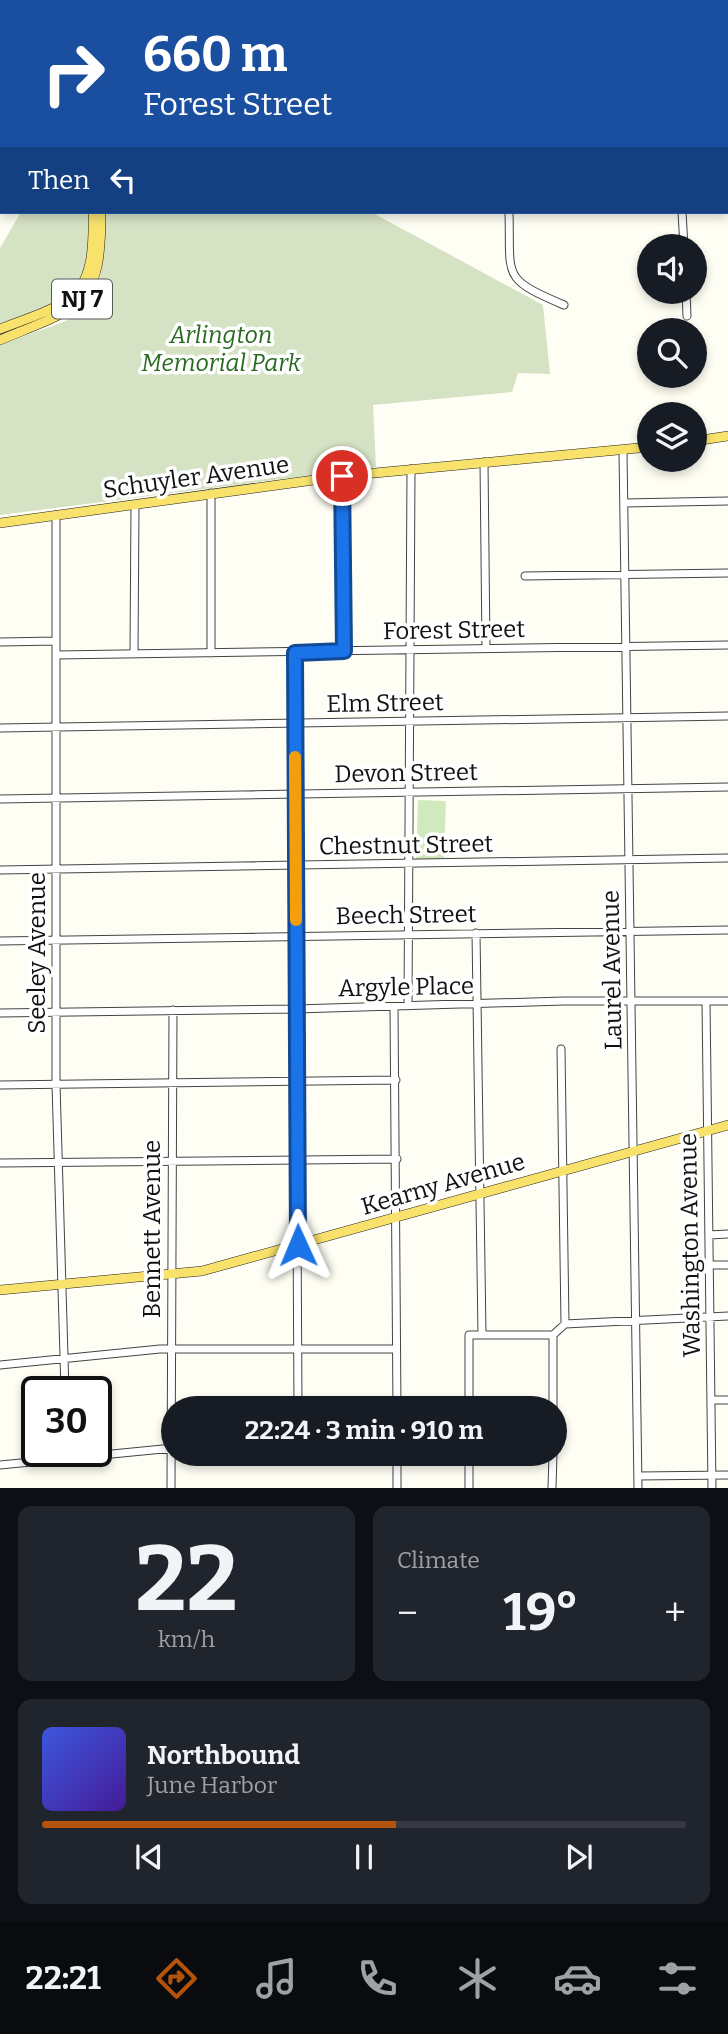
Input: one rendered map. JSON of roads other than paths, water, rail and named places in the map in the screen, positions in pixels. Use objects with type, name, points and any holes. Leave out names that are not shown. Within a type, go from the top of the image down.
[{"type":"main road","name":"NJ 7","points":[[0,329],[58,307],[77,294],[87,277],[93,254],[93,214]]},
{"type":"main road","name":"NJ 7","points":[[0,340],[66,312],[85,296],[97,273],[101,214]]},
{"type":"main road","points":[[707,439],[728,436]]},
{"type":"main road","name":"Schuyler Avenue","points":[[0,523],[342,476],[637,449]]},
{"type":"main road","name":"Kearny Avenue","points":[[0,1290],[219,1267],[728,1125]]},
{"type":"street","points":[[509,214],[511,272],[523,288],[564,305]]},
{"type":"street","points":[[682,214],[683,234]]},
{"type":"street","points":[[686,304],[687,316]]},
{"type":"street","name":"Laurel Avenue","points":[[623,451],[638,1488]]},
{"type":"street","points":[[484,462],[486,648]]},
{"type":"street","points":[[408,1006],[411,469]]},
{"type":"street","points":[[342,476],[344,651]]},
{"type":"street","points":[[211,493],[211,653]]},
{"type":"street","points":[[624,503],[728,501]]},
{"type":"street","points":[[134,654],[135,505]]},
{"type":"street","name":"Seeley Avenue","points":[[56,515],[56,1084],[65,1376]]},
{"type":"street","points":[[525,576],[728,573]]},
{"type":"street","points":[[0,642],[56,641]]},
{"type":"street","name":"Forest Street","points":[[56,655],[728,645]]},
{"type":"street","points":[[295,653],[298,1396]]},
{"type":"street","name":"Elm Street","points":[[0,728],[728,716]]},
{"type":"street","name":"Devon Street","points":[[0,799],[728,787]]},
{"type":"street","name":"Chestnut Street","points":[[0,870],[728,858]]},
{"type":"street","name":"Beech Street","points":[[0,942],[728,930]]},
{"type":"street","points":[[476,933],[482,1335]]},
{"type":"street","name":"Washington Avenue","points":[[705,1001],[712,1488]]},
{"type":"street","name":"Argyle Place","points":[[0,1013],[728,1001]]},
{"type":"street","points":[[394,1007],[397,1396]]},
{"type":"street","name":"Bennett Avenue","points":[[171,1396],[173,1010]]},
{"type":"street","points":[[561,1049],[565,1324]]},
{"type":"street","points":[[0,1085],[396,1080]]},
{"type":"street","points":[[0,1163],[397,1159]]},
{"type":"street","points":[[709,1235],[728,1234]]},
{"type":"street","points":[[709,1265],[728,1265]]},
{"type":"street","points":[[469,1396],[470,1335],[553,1335],[565,1324],[728,1316]]},
{"type":"street","points":[[553,1335],[553,1396]]},
{"type":"street","points":[[0,1364],[170,1349],[396,1349]]},
{"type":"street","points":[[711,1400],[728,1400]]},
{"type":"street","points":[[112,1451],[161,1449]]},
{"type":"street","points":[[0,1465],[21,1462]]},
{"type":"street","name":"Bennett Avenue","points":[[171,1488],[172,1466]]},
{"type":"street","points":[[397,1466],[397,1488]]},
{"type":"street","points":[[469,1466],[469,1488]]},
{"type":"street","points":[[552,1466],[552,1488]]},
{"type":"street","points":[[638,1476],[728,1475]]},
{"type":"park label","name":"Arlington Memorial Park","points":[[221,349]]}]
